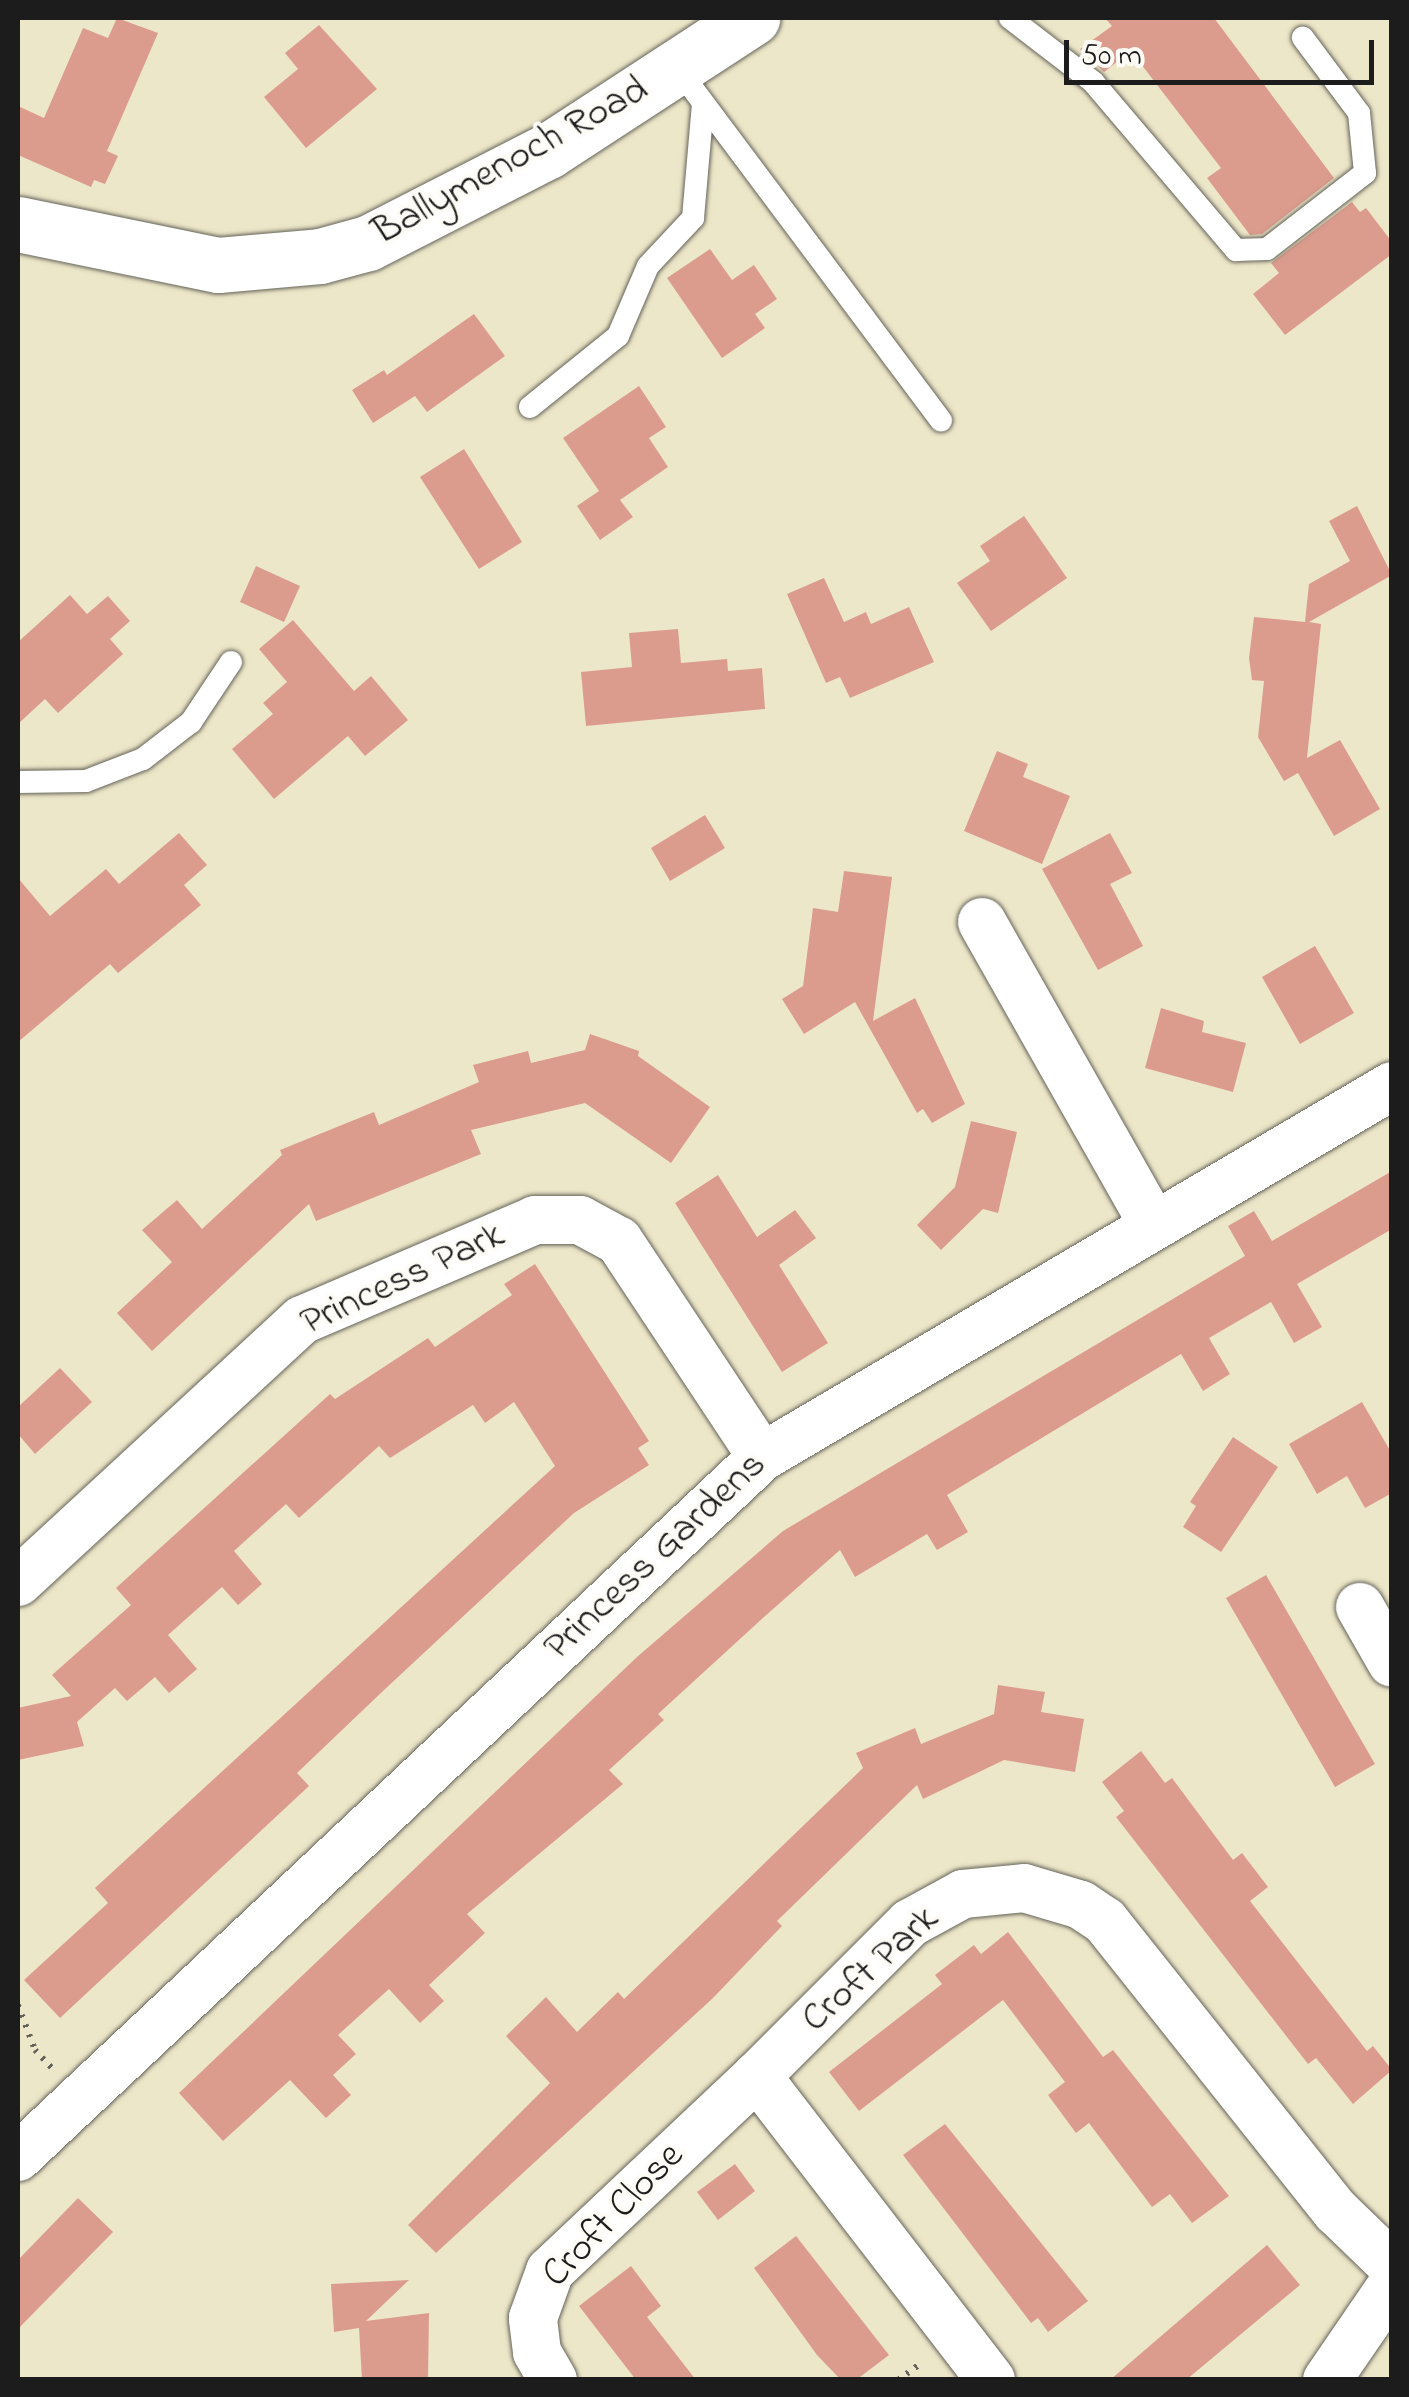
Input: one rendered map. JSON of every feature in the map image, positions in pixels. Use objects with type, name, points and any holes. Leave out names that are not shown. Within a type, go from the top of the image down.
[{"type":"street","name":"Ballymenoch Road","points":[[18,224],[218,265],[320,256],[414,225],[691,86],[752,18]]},
{"type":"street","points":[[982,922],[1153,1224]]},
{"type":"street","name":"Princess Gardens","points":[[18,2157],[762,1457],[1392,1086]]},
{"type":"street","name":"Princess Park","points":[[18,1582],[302,1320],[536,1220],[580,1220],[619,1241],[762,1457]]},
{"type":"street","points":[[1360,1607],[1392,1662]]},
{"type":"street","name":"Croft Park","points":[[757,2076],[935,1906],[993,1888],[1053,1894],[1080,1904],[1127,1942],[1336,2212],[1392,2265]]},
{"type":"street","points":[[757,2076],[991,2380]]},
{"type":"street","name":"Croft Close","points":[[553,2380],[537,2352],[532,2318],[550,2270],[757,2076]]},
{"type":"street","points":[[1327,2380],[1392,2285]]},
{"type":"lane","points":[[1010,18],[1093,82],[1236,250],[1267,249],[1365,172],[1359,113],[1303,38]]},
{"type":"lane","points":[[530,407],[618,336],[648,266],[693,218],[691,86]]},
{"type":"lane","points":[[691,86],[942,420]]},
{"type":"lane","points":[[18,782],[86,781],[143,760],[191,722],[230,662]]},
{"type":"path","points":[[18,2005],[35,2050],[81,2097]]},
{"type":"building","points":[[117,18],[158,33],[107,151],[118,156],[105,184],[94,180],[91,187],[18,155],[18,106],[44,118],[83,28],[108,38]]},
{"type":"building","points":[[1105,18],[1214,18],[1334,178],[1262,234],[1250,235],[1207,178],[1221,168],[1131,51],[1104,72],[1080,49],[1112,26]]},
{"type":"building","points":[[319,25],[377,89],[306,148],[264,97],[298,69],[285,53]]},
{"type":"building","points":[[1352,202],[1360,212],[1366,208],[1392,242],[1392,254],[1285,335],[1253,294],[1279,273],[1271,263]]},
{"type":"building","points":[[710,249],[732,280],[754,265],[777,299],[755,314],[765,328],[722,358],[667,278]]},
{"type":"building","points":[[474,314],[505,356],[427,412],[415,396],[373,423],[352,390],[384,370],[387,375]]},
{"type":"building","points":[[639,386],[666,427],[649,438],[668,467],[620,500],[633,517],[600,540],[577,506],[599,491],[563,438]]},
{"type":"building","points":[[464,449],[522,542],[479,569],[420,477]]},
{"type":"building","points":[[1357,506],[1392,575],[1309,622],[1321,624],[1307,758],[1340,740],[1380,809],[1334,836],[1298,773],[1284,781],[1258,737],[1264,681],[1252,680],[1249,658],[1254,617],[1305,622],[1309,584],[1350,561],[1329,521]]},
{"type":"building","points":[[1024,516],[1067,578],[991,631],[957,583],[990,561],[980,546]]},
{"type":"building","points":[[256,566],[300,586],[284,622],[240,602]]},
{"type":"building","points":[[824,578],[844,622],[866,612],[871,624],[909,607],[934,662],[850,698],[840,677],[826,683],[787,594]]},
{"type":"building","points":[[70,595],[87,614],[108,596],[130,621],[110,639],[123,654],[58,713],[45,699],[18,724],[18,642]]},
{"type":"building","points":[[293,620],[354,691],[371,676],[408,720],[365,756],[348,736],[274,799],[232,749],[273,714],[263,703],[287,682],[259,649]]},
{"type":"building","points":[[678,629],[681,663],[727,659],[728,671],[762,668],[765,709],[586,726],[581,672],[632,667],[629,633]]},
{"type":"building","points":[[997,751],[1028,764],[1023,777],[1070,796],[1042,864],[964,831]]},
{"type":"building","points":[[705,815],[725,848],[670,881],[651,848]]},
{"type":"building","points":[[179,833],[207,865],[184,885],[201,905],[118,973],[110,964],[18,1042],[18,878],[50,916],[106,869],[119,884]]},
{"type":"building","points":[[1110,833],[1132,873],[1110,884],[1143,946],[1098,970],[1042,869]]},
{"type":"building","points":[[844,871],[892,877],[873,1021],[915,998],[965,1104],[932,1123],[923,1109],[917,1113],[855,1002],[804,1034],[782,999],[803,986],[813,908],[838,912]]},
{"type":"building","points":[[1315,946],[1354,1013],[1300,1044],[1262,977]]},
{"type":"building","points":[[1161,1008],[1204,1021],[1202,1032],[1246,1043],[1233,1092],[1145,1068]]},
{"type":"building","points":[[590,1034],[639,1051],[638,1056],[710,1107],[671,1163],[585,1103],[471,1130],[481,1154],[316,1221],[309,1204],[152,1351],[117,1313],[172,1262],[142,1230],[177,1200],[202,1229],[282,1155],[280,1150],[374,1112],[379,1125],[479,1082],[473,1065],[528,1051],[531,1063],[585,1050]]},
{"type":"building","points":[[971,1121],[1017,1132],[998,1213],[983,1209],[941,1250],[917,1225],[955,1187]]},
{"type":"building","points":[[1392,1171],[1392,1229],[1297,1284],[1322,1327],[1294,1343],[1271,1302],[1209,1338],[1230,1374],[1203,1391],[1181,1354],[947,1495],[968,1532],[937,1550],[927,1534],[855,1577],[840,1550],[764,1617],[658,1714],[664,1720],[609,1770],[623,1784],[467,1914],[485,1933],[429,1985],[444,2001],[420,2023],[389,1989],[338,2035],[356,2054],[333,2075],[351,2095],[326,2118],[290,2080],[223,2141],[179,2093],[637,1657],[783,1531],[1245,1256],[1228,1226],[1254,1211],[1272,1241]]},
{"type":"building","points":[[718,1175],[757,1237],[795,1210],[816,1238],[779,1265],[828,1343],[782,1372],[675,1203]]},
{"type":"building","points":[[535,1264],[649,1441],[638,1448],[649,1465],[574,1513],[383,1691],[297,1773],[309,1786],[60,2018],[24,1980],[108,1903],[95,1888],[555,1466],[514,1402],[485,1423],[473,1405],[390,1458],[379,1446],[299,1518],[286,1504],[234,1551],[262,1584],[238,1605],[222,1587],[168,1635],[197,1669],[169,1693],[155,1677],[127,1701],[115,1688],[77,1722],[84,1746],[18,1760],[18,1708],[71,1696],[52,1675],[131,1605],[116,1588],[330,1394],[335,1399],[428,1338],[435,1347],[512,1295],[504,1284]]},
{"type":"building","points":[[60,1368],[92,1402],[35,1454],[18,1434],[18,1407]]},
{"type":"building","points":[[1362,1402],[1392,1454],[1392,1493],[1365,1508],[1347,1476],[1317,1494],[1289,1444]]},
{"type":"building","points":[[1233,1437],[1278,1467],[1221,1552],[1183,1527],[1196,1506],[1190,1502]]},
{"type":"building","points":[[1266,1575],[1375,1764],[1335,1787],[1226,1598]]},
{"type":"building","points":[[998,1685],[1045,1692],[1041,1712],[1084,1719],[1075,1772],[1004,1760],[923,1799],[917,1785],[777,1921],[782,1926],[713,1998],[436,2253],[408,2225],[550,2083],[506,2036],[546,1997],[577,2032],[618,1992],[624,1999],[863,1768],[856,1753],[915,1728],[921,1744],[994,1714]]},
{"type":"building","points":[[1141,1751],[1165,1783],[1172,1778],[1233,1860],[1242,1853],[1268,1887],[1250,1901],[1367,2051],[1373,2046],[1392,2070],[1353,2104],[1316,2058],[1308,2064],[1116,1817],[1124,1811],[1102,1782]]},
{"type":"building","points":[[1008,1932],[1103,2057],[1113,2050],[1229,2196],[1192,2223],[1170,2194],[1152,2207],[1089,2123],[1076,2133],[1048,2095],[1065,2082],[1003,2000],[859,2111],[829,2072],[942,1984],[935,1975],[974,1945],[981,1954]]},
{"type":"building","points":[[945,2124],[1088,2301],[1048,2332],[1038,2318],[1031,2323],[903,2155]]},
{"type":"building","points":[[735,2164],[755,2191],[718,2220],[697,2192]]},
{"type":"building","points":[[78,2198],[113,2232],[18,2329],[18,2260]]},
{"type":"building","points":[[796,2236],[889,2355],[856,2380],[841,2380],[817,2355],[754,2268]]},
{"type":"building","points":[[1267,2245],[1300,2285],[1186,2380],[1110,2380]]},
{"type":"building","points":[[631,2266],[661,2306],[647,2317],[696,2380],[636,2380],[579,2306]]},
{"type":"building","points":[[409,2280],[366,2321],[429,2313],[428,2380],[362,2380],[359,2328],[334,2332],[331,2284]]}]
